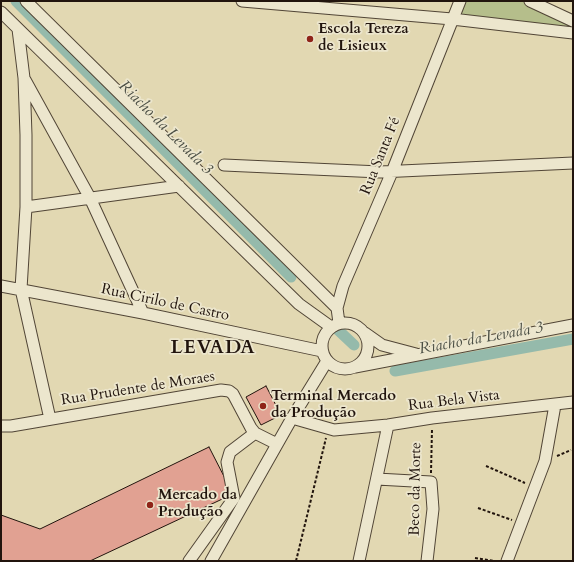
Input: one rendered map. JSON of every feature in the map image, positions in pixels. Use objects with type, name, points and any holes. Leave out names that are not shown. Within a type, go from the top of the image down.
[{"type":"street","points":[[26,1],[336,308]]},
{"type":"street","points":[[242,1],[452,19],[573,33]]},
{"type":"street","name":"Rua Santa Fé","points":[[335,325],[336,308],[343,286],[392,172],[460,1]]},
{"type":"street","points":[[530,1],[573,21]]},
{"type":"street","points":[[1,12],[299,304],[335,325],[354,324],[382,345],[419,354]]},
{"type":"street","points":[[18,29],[24,78],[26,135],[26,207],[20,289],[50,419]]},
{"type":"street","points":[[24,78],[90,198],[143,313]]},
{"type":"street","points":[[224,165],[392,172],[573,163]]},
{"type":"street","points":[[26,207],[179,186]]},
{"type":"street","name":"Rua Cirilo de Castro","points":[[1,286],[143,313],[325,356]]},
{"type":"street","points":[[212,561],[325,356],[323,338],[335,325]]},
{"type":"street","points":[[325,356],[340,369],[573,325]]},
{"type":"street","points":[[355,367],[362,363],[368,352],[368,340],[365,333]]},
{"type":"street","name":"Rua Prudente de Moraes","points":[[1,426],[11,426],[221,390],[234,394],[255,433]]},
{"type":"street","points":[[507,561],[536,487],[564,404],[573,410]]},
{"type":"street","name":"Rua Bela Vista","points":[[292,418],[328,430],[388,426],[432,418],[564,404]]},
{"type":"street","points":[[359,561],[388,426]]},
{"type":"street","points":[[189,561],[234,498],[227,462],[230,452],[255,433],[277,444]]},
{"type":"street","points":[[377,479],[431,482]]},
{"type":"street","name":"Beco da Morte","points":[[427,561],[433,509],[431,482]]},
{"type":"path","name":"Beco da Morte","points":[[431,482],[432,418]]},
{"type":"path","points":[[296,561],[328,430]]},
{"type":"path","points":[[545,461],[571,450]]},
{"type":"path","points":[[486,466],[536,487]]},
{"type":"path","points":[[478,508],[521,523]]},
{"type":"path","points":[[475,558],[494,561]]},
{"type":"green space","points":[[466,1],[522,1],[573,25],[573,28],[460,16]]},
{"type":"building","name":"Terminal Mercado da Produção","points":[[266,386],[281,415],[261,425],[246,397]]},
{"type":"building","name":"Mercado da Produção","points":[[209,447],[233,494],[90,561],[1,561],[1,515],[40,529]]},
{"type":"waterway","name":"Riacho da Levada 3","points":[[16,1],[291,277]]},
{"type":"waterway","name":"Riacho da Levada 3","points":[[337,329],[354,345]]},
{"type":"waterway","name":"Riacho da Levada 3","points":[[395,371],[573,339]]},
{"type":"place","name":"Escola Tereza de Lisieux","points":[[310,39]]},
{"type":"place","name":"Terminal Mercado da Produção","points":[[263,406]]},
{"type":"place","name":"Mercado da Produção","points":[[150,505]]},
{"type":"district","name":"LEVADA","points":[[213,349]]}]
